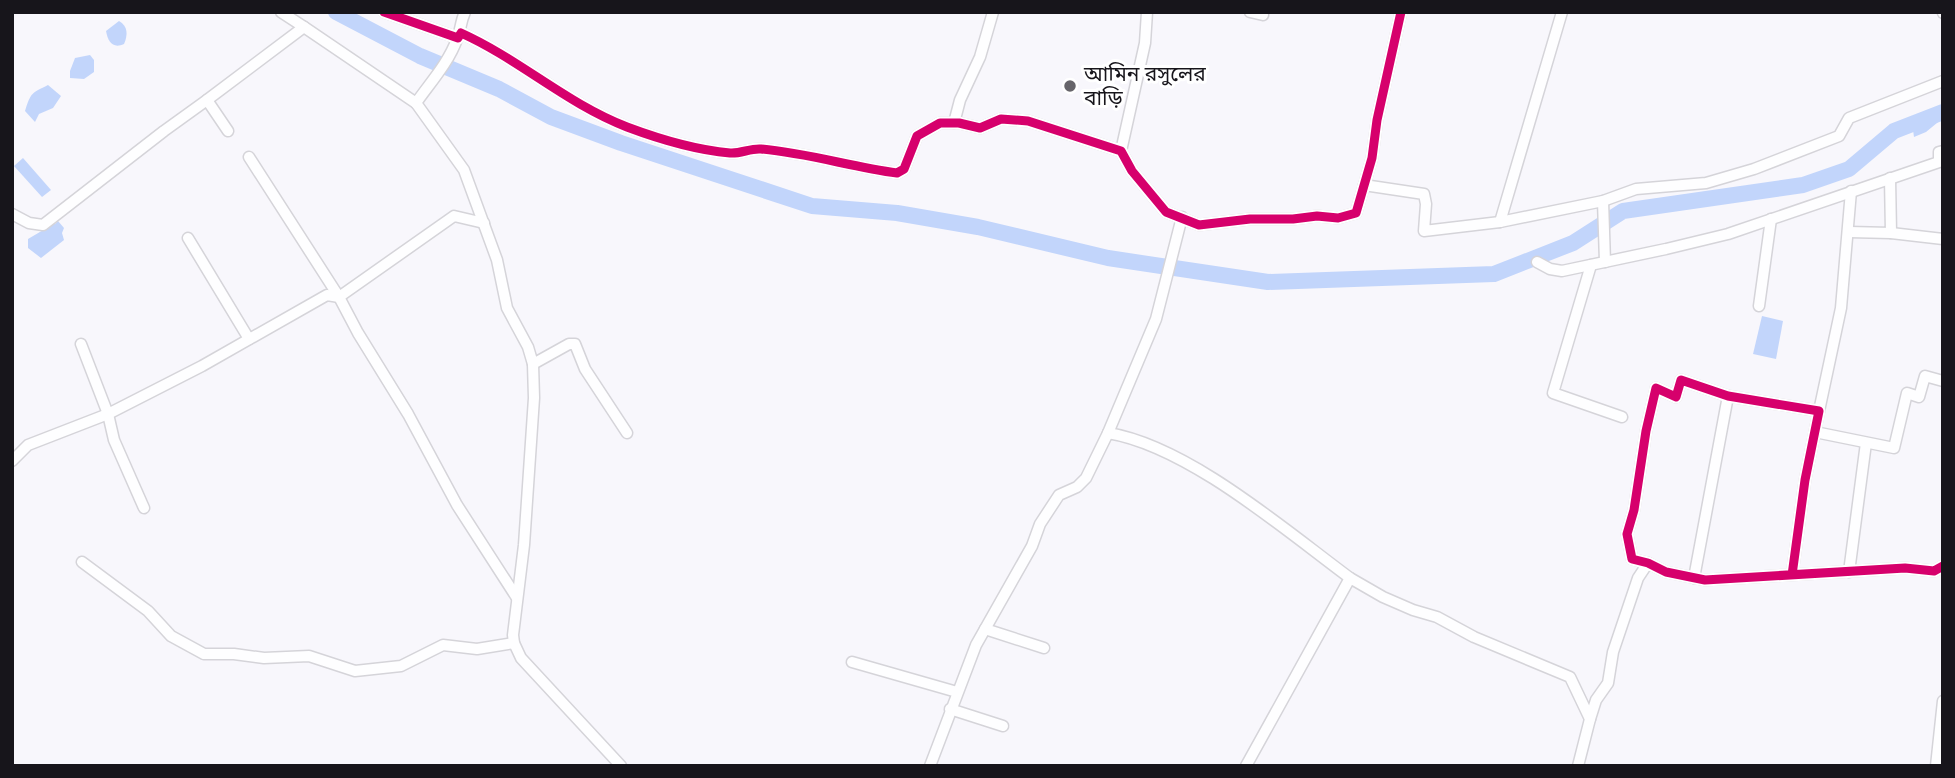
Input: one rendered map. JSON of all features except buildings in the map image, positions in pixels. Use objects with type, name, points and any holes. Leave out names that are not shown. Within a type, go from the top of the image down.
[{"type":"street","points":[[281,12],[416,103],[464,170],[497,260],[507,308],[533,365],[534,398],[524,545],[514,643],[521,657],[621,766]]},
{"type":"street","points":[[384,12],[458,38]]},
{"type":"street","points":[[458,38],[458,26],[465,12]]},
{"type":"street","points":[[954,123],[993,12]]},
{"type":"street","points":[[1147,12],[1145,44],[1121,151],[1132,171],[1166,212],[1199,225],[1250,219],[1317,216],[1338,218],[1356,213],[1372,158],[1377,120],[1401,12]]},
{"type":"street","points":[[1250,12],[1263,15]]},
{"type":"street","points":[[1500,222],[1562,12]]},
{"type":"street","points":[[12,214],[29,223],[43,225],[304,27]]},
{"type":"street","points":[[416,103],[439,72],[461,33],[492,48],[566,96],[627,127],[707,149],[733,153],[758,149],[897,173],[904,169],[917,136],[940,123],[980,128],[1002,119],[1028,121],[1121,151]]},
{"type":"street","points":[[1364,185],[1424,194],[1426,204],[1423,230],[1500,222],[1603,201],[1636,189],[1706,183],[1754,169],[1839,136],[1849,118],[1943,81]]},
{"type":"street","points":[[207,100],[228,131]]},
{"type":"street","points":[[1537,262],[1562,271],[1728,234],[1939,162],[1939,152],[1943,151]]},
{"type":"street","points":[[248,157],[339,297],[408,414],[457,505],[517,598]]},
{"type":"street","points":[[1890,178],[1891,233]]},
{"type":"street","points":[[1792,575],[1815,432],[1841,308],[1852,191]]},
{"type":"street","points":[[1603,201],[1605,262]]},
{"type":"street","points":[[12,461],[28,445],[108,414],[202,366],[327,295],[339,297],[454,216],[484,223]]},
{"type":"street","points":[[930,766],[950,709],[985,629],[1049,510],[1059,495],[1077,487],[1086,478],[1108,433],[1156,319],[1182,217]]},
{"type":"street","points":[[1759,306],[1771,219]]},
{"type":"street","points":[[1849,232],[1891,233],[1943,239]]},
{"type":"street","points":[[188,238],[249,339]]},
{"type":"street","points":[[1591,264],[1553,393],[1622,417]]},
{"type":"street","points":[[81,344],[108,414],[114,440],[144,508]]},
{"type":"street","points":[[533,365],[569,344],[575,344],[585,369],[626,433]]},
{"type":"street","points":[[1815,432],[1894,448],[1907,393],[1919,397],[1925,376],[1943,381]]},
{"type":"street","points":[[1819,411],[1728,396],[1681,380],[1676,397],[1656,388],[1646,431],[1634,510],[1627,534],[1632,559],[1667,572],[1694,578],[1719,579],[1905,568],[1934,571],[1943,566]]},
{"type":"street","points":[[1694,578],[1728,396]]},
{"type":"street","points":[[1108,433],[1131,437],[1157,448],[1203,474],[1250,504],[1350,578],[1383,597],[1437,617],[1474,637],[1570,677],[1590,719]]},
{"type":"street","points":[[1849,572],[1866,443]]},
{"type":"street","points":[[82,562],[148,611],[171,636],[204,654],[264,658],[303,655],[355,671],[401,666],[443,645],[477,649],[514,643]]},
{"type":"street","points":[[1578,766],[1596,700],[1608,683],[1613,652],[1639,578],[1648,563]]},
{"type":"street","points":[[1246,766],[1350,578]]},
{"type":"street","points":[[985,629],[1044,648]]},
{"type":"street","points":[[852,662],[957,692]]},
{"type":"street","points":[[1936,766],[1943,701]]},
{"type":"street","points":[[950,709],[1003,726]]},
{"type":"water","points":[[119,21],[126,28],[127,34],[124,44],[117,46],[110,41],[106,31]]},
{"type":"water","points":[[90,55],[94,60],[94,72],[84,79],[70,78],[75,58]]},
{"type":"water","points":[[48,85],[61,96],[53,108],[39,114],[35,122],[25,111],[27,105],[33,94]]},
{"type":"water","points":[[1943,110],[1943,118],[1926,132],[1914,137],[1913,130],[1923,127]]},
{"type":"water","points":[[23,158],[51,190],[42,197],[14,166]]},
{"type":"water","points":[[58,221],[64,228],[64,240],[41,258],[28,248],[28,239],[52,222],[55,224]]},
{"type":"water","points":[[1762,316],[1783,321],[1776,359],[1753,354]]},
{"type":"waterway","points":[[336,12],[420,56],[499,89],[551,117],[812,206],[897,213],[978,227],[1108,258],[1268,282],[1494,274],[1573,243],[1623,211],[1803,185],[1849,169],[1894,131],[1943,112]]},
{"type":"cycle path","points":[[384,12],[458,38],[461,33],[503,55],[563,94],[605,117],[652,136],[704,149],[730,153],[757,149],[778,151],[897,173],[904,169],[917,136],[940,123],[959,123],[980,128],[1001,119],[1028,121],[1121,151],[1132,171],[1166,212],[1199,225],[1250,219],[1317,216],[1338,218],[1356,213],[1372,158],[1377,120],[1401,12]]},
{"type":"cycle path","points":[[1792,575],[1805,480],[1819,411],[1728,396],[1681,380],[1676,397],[1656,388],[1646,431],[1634,510],[1627,534],[1632,559],[1666,572],[1705,580],[1905,568],[1934,571],[1943,566]]},
{"type":"place","name":"আমিন রসুলের বাড়ি","points":[[1070,86]]}]
